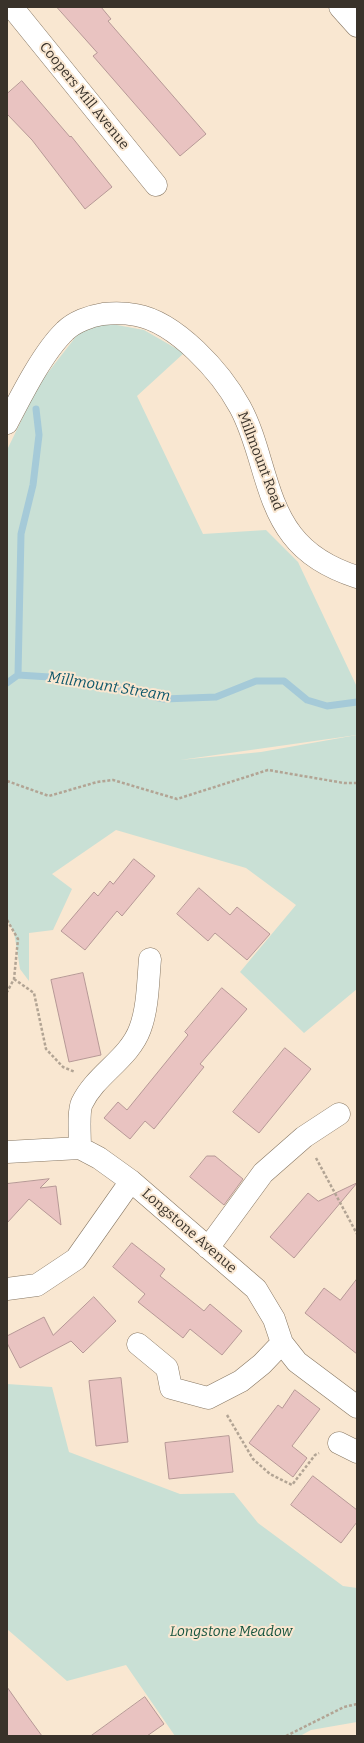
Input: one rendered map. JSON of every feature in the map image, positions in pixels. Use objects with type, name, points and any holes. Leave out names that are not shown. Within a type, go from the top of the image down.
[{"type":"street","points":[[340,7],[357,26]]},
{"type":"street","name":"Coopers Mill Avenue","points":[[20,10],[156,185]]},
{"type":"street","name":"Millmount Road","points":[[7,423],[22,394],[65,331],[81,320],[97,315],[115,313],[137,315],[157,322],[176,335],[196,352],[220,377],[240,407],[252,433],[273,498],[292,535],[304,548],[323,563],[357,577]]},
{"type":"street","points":[[7,1152],[80,1148],[81,1104],[97,1081],[123,1056],[140,1029],[146,999],[150,959]]},
{"type":"street","points":[[208,1248],[263,1173],[304,1137],[340,1114]]},
{"type":"street","name":"Longstone Avenue","points":[[80,1148],[99,1158],[131,1181],[256,1289],[274,1319],[282,1343],[297,1362],[357,1407]]},
{"type":"street","points":[[7,1289],[38,1285],[76,1258],[131,1181]]},
{"type":"street","points":[[138,1344],[167,1368],[171,1388],[208,1398],[241,1381],[262,1364],[282,1343]]},
{"type":"path","points":[[7,781],[49,796],[97,782],[113,780],[177,799],[268,770],[344,783],[357,783]]},
{"type":"path","points":[[7,920],[18,939],[14,979],[7,992]]},
{"type":"path","points":[[14,979],[34,993],[46,1049],[63,1067],[97,1081]]},
{"type":"path","points":[[304,1137],[357,1234]]},
{"type":"path","points":[[216,1394],[253,1459],[270,1474],[292,1485],[315,1455],[348,1447]]},
{"type":"path","points":[[286,1736],[344,1707],[357,1704]]},
{"type":"green space","points":[[106,323],[144,330],[184,353],[137,396],[203,534],[266,530],[298,562],[357,687],[357,735],[357,989],[304,1033],[240,972],[296,905],[246,868],[116,830],[52,874],[72,889],[53,930],[29,933],[29,981],[20,969],[14,932],[7,920],[7,450],[39,384],[81,330]],"holes":[[[357,735],[261,752],[180,760]]]},
{"type":"green space","name":"Longstone Meadow","points":[[7,1384],[52,1387],[69,1452],[180,1494],[234,1493],[258,1523],[343,1586],[357,1588],[357,1722],[311,1730],[300,1736],[175,1736],[126,1665],[67,1681],[7,1629]]},
{"type":"building","points":[[57,7],[101,7],[111,19],[108,21],[206,134],[180,156],[93,56],[97,53]]},
{"type":"building","points":[[22,81],[70,137],[71,136],[112,187],[85,209],[32,140],[7,114],[7,94]]},
{"type":"building","points":[[134,859],[155,876],[122,916],[117,911],[85,950],[61,931],[94,892],[98,896],[110,881],[113,884]]},
{"type":"building","points":[[199,888],[230,915],[237,907],[270,934],[247,960],[215,933],[208,941],[177,914]]},
{"type":"building","points":[[83,973],[101,1055],[69,1062],[51,980]]},
{"type":"building","points":[[222,988],[247,1009],[200,1064],[204,1067],[154,1129],[145,1121],[130,1139],[104,1118],[118,1102],[127,1110],[188,1035],[185,1032]]},
{"type":"building","points":[[285,1048],[311,1069],[259,1133],[233,1112]]},
{"type":"building","points":[[207,1156],[215,1156],[243,1179],[224,1205],[190,1177]]},
{"type":"building","points":[[49,1179],[40,1188],[56,1186],[61,1225],[29,1199],[7,1223],[7,1184]]},
{"type":"building","points":[[357,1183],[294,1258],[270,1237],[308,1193],[318,1201]]},
{"type":"building","points":[[132,1243],[165,1269],[160,1276],[204,1311],[210,1304],[242,1331],[222,1355],[190,1329],[183,1338],[138,1302],[145,1294],[113,1267]]},
{"type":"building","points":[[357,1279],[357,1354],[305,1313],[324,1288],[340,1300]]},
{"type":"building","points":[[94,1297],[116,1321],[83,1353],[71,1341],[20,1368],[7,1343],[7,1336],[44,1317],[53,1335]]},
{"type":"building","points":[[121,1378],[128,1442],[96,1446],[89,1381]]},
{"type":"building","points":[[295,1390],[320,1409],[292,1446],[307,1458],[293,1477],[249,1443],[278,1405],[282,1408]]},
{"type":"building","points":[[229,1436],[233,1472],[169,1479],[165,1443]]},
{"type":"building","points":[[313,1476],[357,1510],[357,1522],[341,1543],[291,1505]]},
{"type":"building","points":[[7,1687],[26,1714],[42,1736],[7,1736]]},
{"type":"building","points":[[145,1697],[164,1724],[147,1736],[91,1736]]},
{"type":"waterway","points":[[18,675],[21,534],[33,485],[39,435],[36,409]]},
{"type":"waterway","name":"Millmount Stream","points":[[18,675],[65,678],[164,699],[216,697],[256,681],[284,681],[307,700],[327,706],[357,702]]},
{"type":"waterway","points":[[7,683],[18,675]]}]
